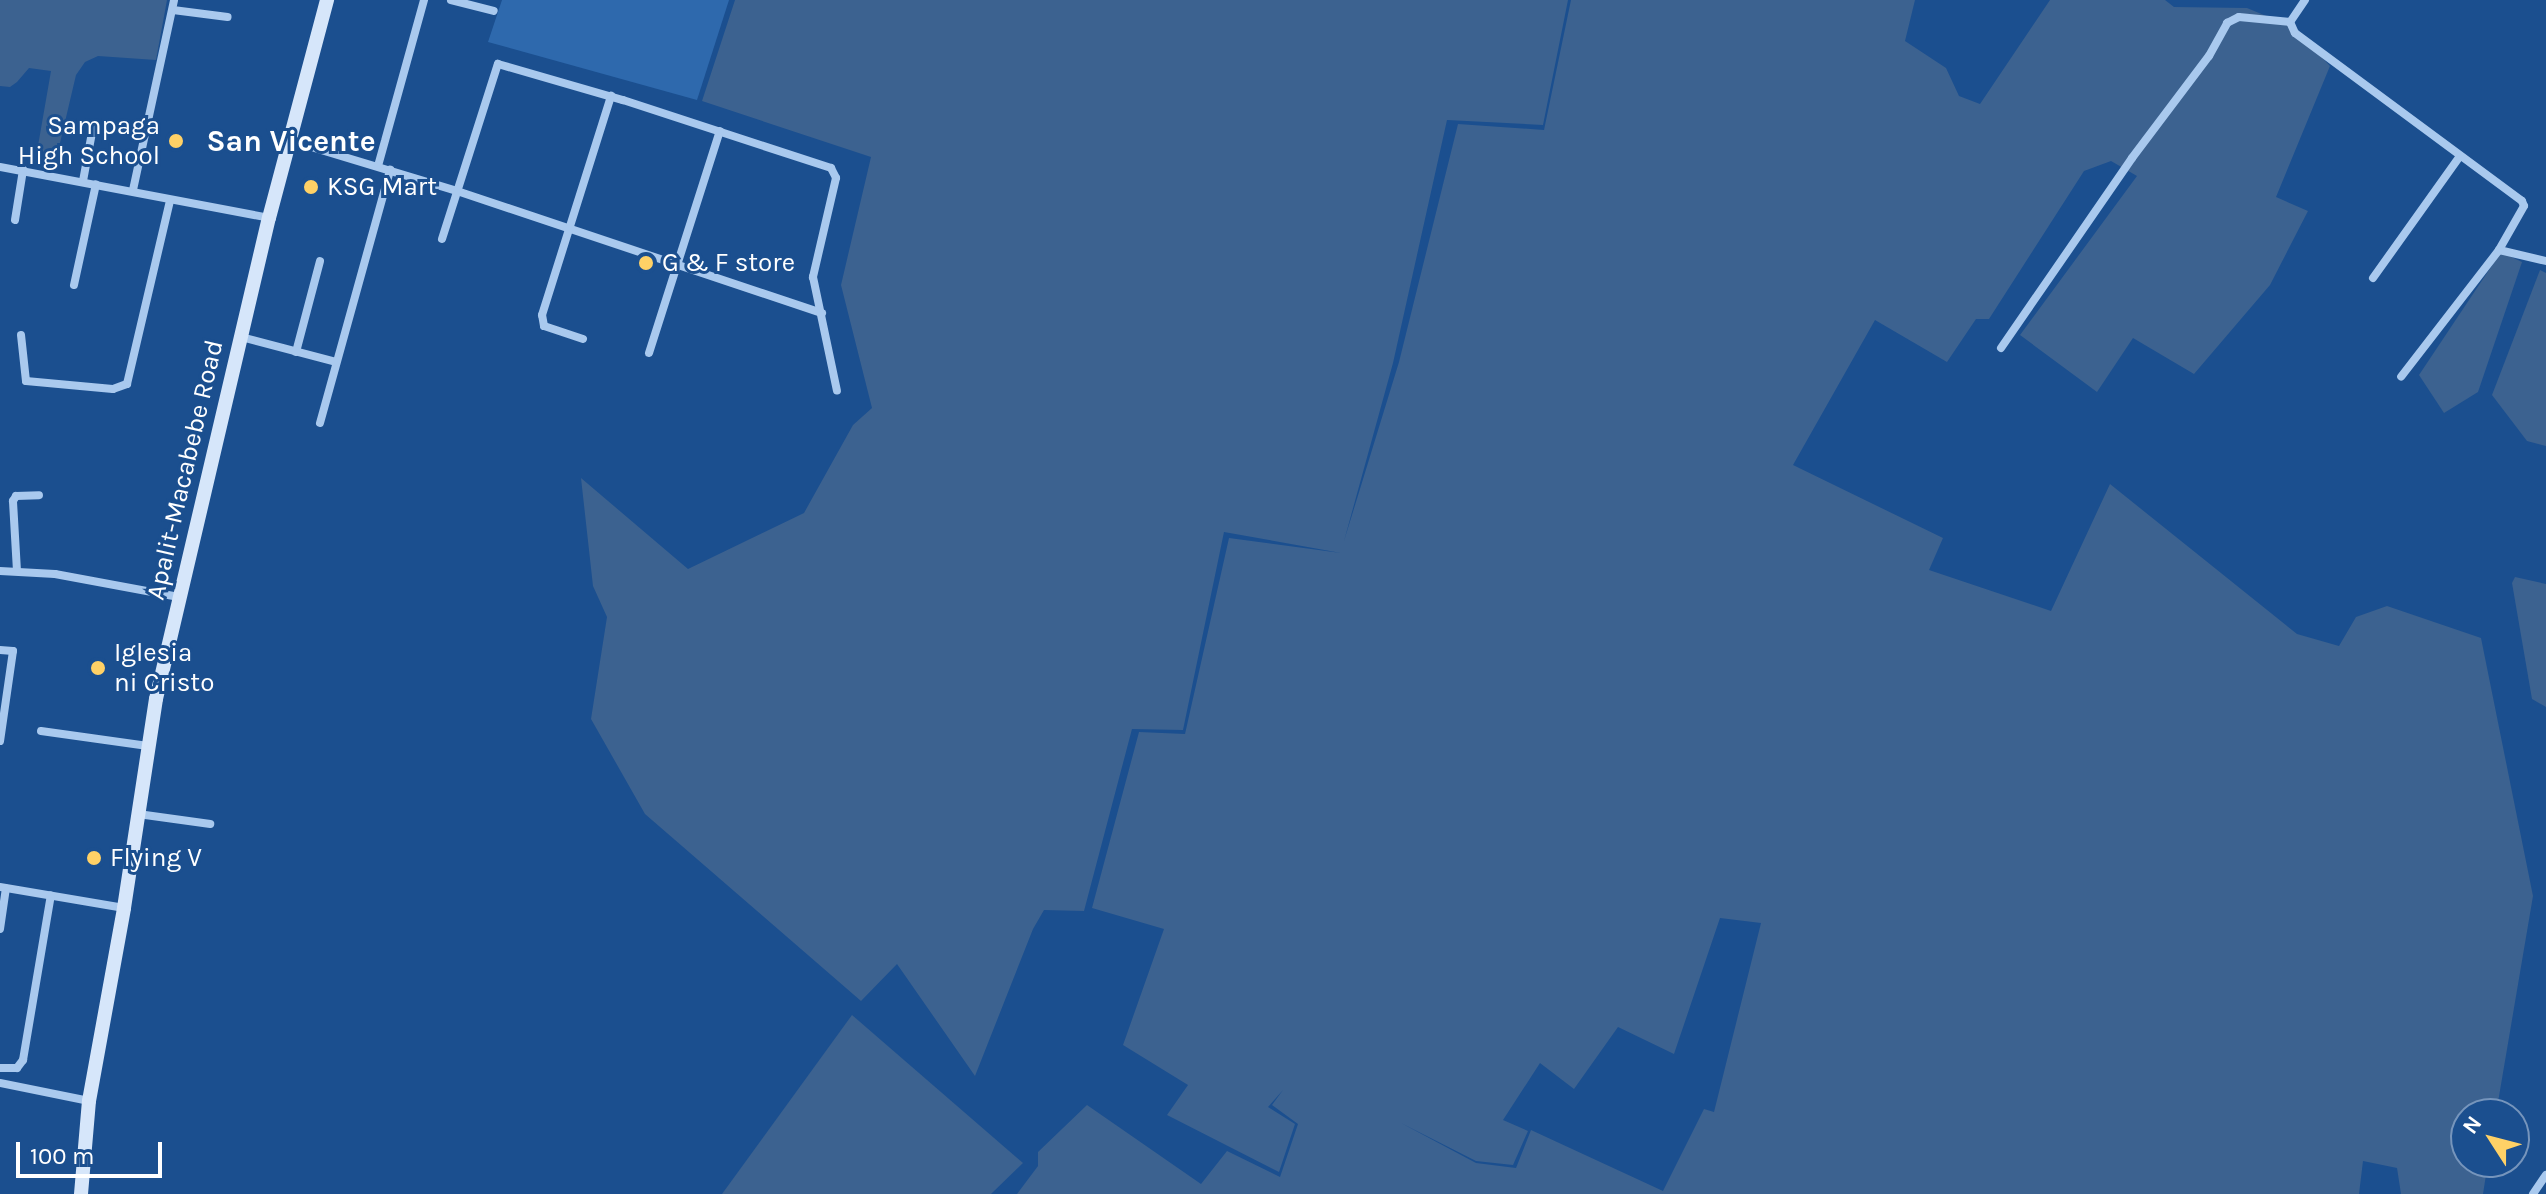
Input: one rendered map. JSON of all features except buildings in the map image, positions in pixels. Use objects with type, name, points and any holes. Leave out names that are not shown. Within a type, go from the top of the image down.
[{"type":"main road","name":"Apalit-Macabebe Road","points":[[81,1194],[89,1101],[124,908],[148,746],[179,597],[269,218],[327,0]]},
{"type":"street","points":[[378,166],[424,0]]},
{"type":"street","points":[[451,0],[494,11]]},
{"type":"street","points":[[2290,22],[2305,0]]},
{"type":"street","points":[[133,190],[173,5],[228,17]]},
{"type":"street","points":[[2001,348],[2132,158],[2209,56],[2227,23],[2239,17],[2290,22],[2302,39],[2524,206],[2499,250],[2401,377]]},
{"type":"street","points":[[442,239],[498,64],[611,96],[836,172],[813,277],[837,391]]},
{"type":"street","points":[[583,339],[541,323],[611,96]]},
{"type":"street","points":[[83,181],[93,127]]},
{"type":"street","points":[[649,353],[720,131]]},
{"type":"street","points":[[288,140],[457,191],[822,313]]},
{"type":"street","points":[[2373,278],[2460,156]]},
{"type":"street","points":[[0,167],[269,218]]},
{"type":"street","points":[[15,220],[23,170]]},
{"type":"street","points":[[320,423],[390,170]]},
{"type":"street","points":[[74,285],[96,184]]},
{"type":"street","points":[[21,335],[26,381],[113,389],[127,384],[170,200]]},
{"type":"street","points":[[2499,250],[2546,261]]},
{"type":"street","points":[[296,352],[320,261]]},
{"type":"street","points":[[241,337],[336,362]]},
{"type":"street","points":[[17,571],[14,499],[39,495]]},
{"type":"street","points":[[0,571],[17,571],[179,597]]},
{"type":"street","points":[[0,650],[13,651],[3,695],[0,741]]},
{"type":"street","points":[[41,731],[148,746]]},
{"type":"street","points":[[137,814],[210,824]]},
{"type":"street","points":[[0,929],[3,888],[124,908]]},
{"type":"street","points":[[0,1068],[17,1068],[23,1060],[51,895]]},
{"type":"street","points":[[0,1083],[89,1101]]},
{"type":"street","points":[[2533,1194],[2546,1175]]},
{"type":"shaded area","points":[[0,0],[167,0],[156,60],[98,56],[85,62],[76,75],[56,160],[49,168],[38,167],[35,163],[51,71],[29,68],[10,87],[0,86]]},
{"type":"shaded area","points":[[502,0],[729,0],[697,100],[488,42]]},
{"type":"shaded area","points":[[735,0],[1568,0],[1543,125],[1447,120],[1393,363],[1344,541],[1399,362],[1458,124],[1544,130],[1571,0],[1915,0],[1905,41],[1946,68],[1959,96],[1980,104],[2050,0],[2165,0],[2174,7],[2247,8],[2293,27],[2330,66],[2276,197],[2308,211],[2270,285],[2194,374],[2133,338],[2097,392],[2020,335],[2137,176],[2111,161],[2084,171],[1989,319],[1976,319],[1947,362],[1875,320],[1793,465],[1943,538],[1929,570],[2051,611],[2110,484],[2297,634],[2339,646],[2356,617],[2387,606],[2481,638],[2533,896],[2499,1098],[2450,1098],[2450,1178],[2486,1178],[2483,1194],[2401,1194],[2397,1168],[2363,1161],[2359,1194],[1017,1194],[1038,1166],[1038,1152],[1087,1105],[1201,1184],[1227,1151],[1280,1177],[1298,1124],[1272,1105],[1283,1090],[1268,1107],[1295,1124],[1279,1172],[1167,1115],[1188,1085],[1123,1045],[1164,929],[1092,908],[1139,732],[1185,734],[1229,538],[1341,553],[1224,532],[1183,730],[1132,729],[1084,911],[1044,910],[1033,929],[975,1076],[897,964],[861,1001],[645,814],[591,719],[607,617],[593,586],[581,478],[688,569],[804,513],[853,425],[872,408],[841,285],[871,157],[702,101]],"holes":[[[1720,918],[1761,923],[1714,1112],[1704,1109],[1663,1191],[1531,1130],[1516,1168],[1476,1163],[1401,1123],[1476,1161],[1513,1165],[1528,1131],[1503,1120],[1540,1063],[1574,1089],[1618,1027],[1674,1054]]]},
{"type":"shaded area","points":[[2501,252],[2522,262],[2478,392],[2444,413],[2419,375]]},
{"type":"shaded area","points":[[2540,270],[2546,273],[2546,446],[2527,441],[2492,395]]},
{"type":"shaded area","points":[[2515,577],[2546,584],[2546,707],[2532,699],[2512,583]]},
{"type":"shaded area","points":[[852,1015],[1023,1163],[991,1194],[722,1194]]},
{"type":"place","name":"Sampaga High School","points":[[176,141]]},
{"type":"place","name":"KSG Mart","points":[[311,187]]},
{"type":"place","name":"G & F store","points":[[646,263]]},
{"type":"place","name":"Iglesia ni Cristo","points":[[98,668]]},
{"type":"place","name":"Flying V","points":[[94,858]]},
{"type":"district","name":"San Vicente","points":[[291,141]]}]
